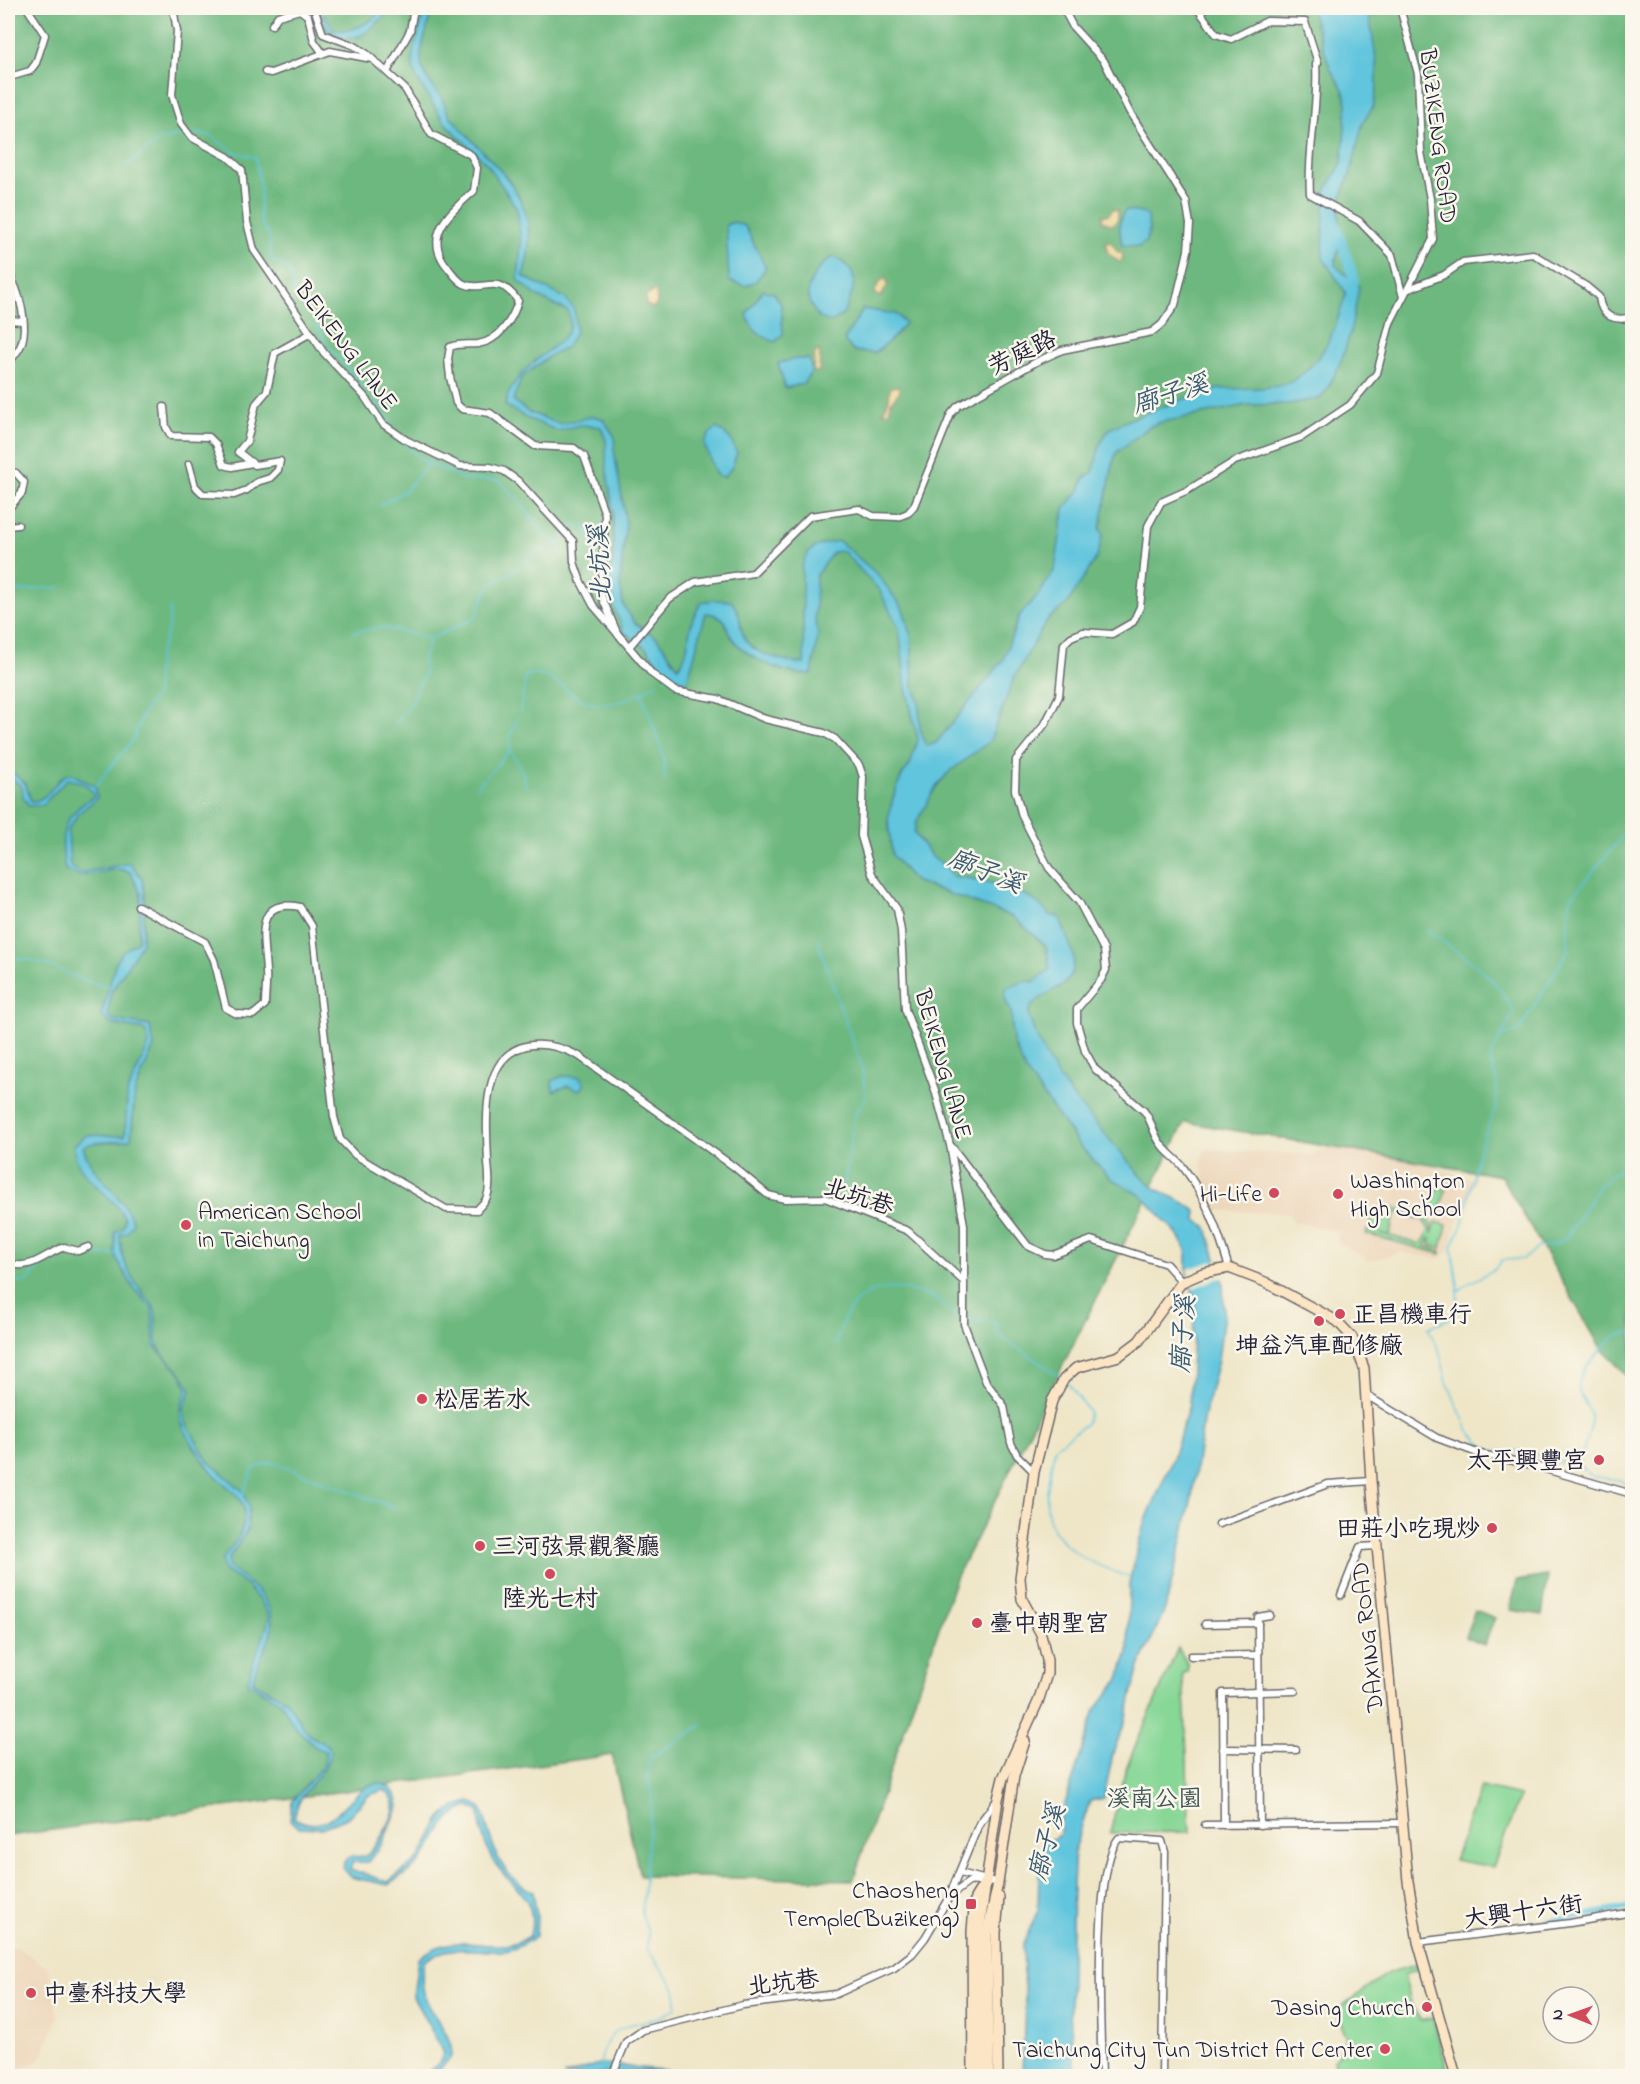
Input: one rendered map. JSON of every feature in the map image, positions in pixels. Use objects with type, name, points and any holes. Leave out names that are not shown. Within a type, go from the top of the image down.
[{"type":"main road","points":[[989,2076],[987,1933],[998,1882],[1014,1776],[1045,1684],[1047,1660],[1041,1634],[1027,1610],[1020,1585],[1034,1472],[1052,1401],[1063,1381],[1076,1368],[1119,1356],[1139,1341],[1184,1281],[1203,1273],[1227,1268]]},
{"type":"main road","name":"DAXING ROAD","points":[[1227,1268],[1241,1271],[1284,1292],[1337,1322],[1352,1337],[1362,1362],[1402,1823],[1418,1942],[1456,2076]]},
{"type":"main road","points":[[981,2076],[979,1932],[998,1799],[1003,1778],[1038,1702]]},
{"type":"main road","points":[[973,2076],[973,1914],[975,1898],[986,1880]]},
{"type":"main road","points":[[998,1882],[996,1933],[998,2076]]},
{"type":"street","points":[[8,74],[14,76],[30,71],[44,45],[45,35],[27,8]]},
{"type":"street","name":"BEIKENG LANE","points":[[173,8],[177,31],[172,95],[181,124],[191,137],[228,157],[242,170],[247,222],[254,250],[324,352],[364,396],[384,424],[406,440],[460,466],[490,467],[504,471],[518,481],[573,541],[574,562],[593,605],[652,674],[675,691],[718,699],[765,719],[824,733],[835,739],[859,765],[863,777],[861,836],[872,874],[897,909],[901,932],[905,1009],[935,1090],[950,1145],[964,1226],[964,1324],[986,1382],[1004,1406],[1011,1443],[1017,1455],[1034,1472]]},
{"type":"street","points":[[314,8],[323,34],[355,46],[387,72],[405,88],[431,134],[471,156],[477,168],[474,191],[448,214],[437,236],[441,258],[456,278],[464,284],[473,286],[492,283],[503,287],[518,301],[511,320],[502,330],[480,344],[459,343],[450,347],[448,359],[456,403],[462,409],[490,413],[535,446],[574,448],[584,456],[605,514],[601,595],[618,636]]},
{"type":"street","points":[[387,72],[410,31],[414,8]]},
{"type":"street","name":"芳庭路","points":[[628,647],[669,599],[695,582],[753,573],[810,516],[849,509],[859,509],[885,518],[908,513],[914,506],[951,414],[958,406],[1062,350],[1152,332],[1171,313],[1188,251],[1190,224],[1185,201],[1129,111],[1104,61],[1073,27],[1063,8]]},
{"type":"street","points":[[1197,8],[1216,34],[1231,39],[1267,21],[1305,22],[1318,63],[1316,64],[1318,97],[1309,177],[1310,194],[1359,221],[1392,255],[1402,297]]},
{"type":"street","name":"BUZIKENG ROAD","points":[[1227,1268],[1220,1239],[1195,1183],[1182,1165],[1159,1142],[1151,1119],[1089,1061],[1077,1023],[1077,1009],[1101,980],[1106,970],[1104,950],[1079,902],[1049,868],[1022,816],[1015,790],[1016,760],[1045,724],[1059,696],[1064,644],[1071,637],[1083,632],[1112,634],[1133,622],[1140,607],[1148,525],[1161,502],[1188,490],[1216,470],[1302,437],[1350,405],[1377,373],[1390,323],[1402,297],[1409,289],[1429,251],[1433,239],[1433,222],[1421,152],[1418,74],[1400,8]]},
{"type":"street","points":[[272,25],[278,16],[299,9],[308,16],[314,41],[322,52]]},
{"type":"street","points":[[265,72],[271,74],[322,52],[330,51],[372,59]]},
{"type":"street","points":[[1409,289],[1444,275],[1463,262],[1533,254],[1586,286],[1599,297],[1600,307],[1609,318],[1617,320],[1632,317]]},
{"type":"street","points":[[8,273],[16,289],[24,335],[21,345],[8,364]]},
{"type":"street","points":[[8,320],[22,321]]},
{"type":"street","points":[[189,464],[195,486],[202,494],[234,495],[270,478],[278,470],[280,461],[255,465],[238,452],[247,441],[256,404],[267,390],[275,353],[311,333]]},
{"type":"street","points":[[164,407],[165,427],[171,436],[209,436],[216,444],[224,465],[232,467],[252,463]]},
{"type":"street","points":[[8,471],[16,473],[24,482],[22,493],[8,509]]},
{"type":"street","points":[[8,526],[18,525]]},
{"type":"street","name":"北坑巷","points":[[138,906],[205,942],[213,960],[226,1008],[237,1014],[253,1015],[265,1005],[266,974],[262,929],[266,916],[274,908],[286,904],[300,907],[312,926],[334,1117],[340,1139],[355,1155],[446,1209],[477,1210],[486,1198],[489,1179],[487,1124],[489,1095],[500,1062],[514,1049],[536,1044],[570,1051],[705,1146],[768,1195],[785,1199],[825,1198],[908,1231],[963,1281]]},
{"type":"street","points":[[950,1145],[1028,1246],[1053,1255],[1091,1240],[1166,1264],[1184,1281]]},
{"type":"street","points":[[8,1263],[20,1267],[27,1266],[64,1247],[78,1251],[88,1247]]},
{"type":"street","points":[[1366,1395],[1437,1438],[1480,1454],[1524,1463],[1632,1494]]},
{"type":"street","points":[[1219,1524],[1328,1484],[1371,1481]]},
{"type":"street","points":[[1341,1594],[1360,1547],[1377,1546]]},
{"type":"street","points":[[1260,1825],[1258,1617],[1270,1615]]},
{"type":"street","points":[[1204,1624],[1258,1623]]},
{"type":"street","points":[[1191,1656],[1258,1655]]},
{"type":"street","points":[[1224,1825],[1223,1693],[1295,1691]]},
{"type":"street","points":[[1223,1749],[1296,1750]]},
{"type":"street","name":"北坑巷","points":[[612,2076],[626,2042],[643,2030],[743,2005],[836,1994],[857,1987],[894,1968],[912,1954],[925,1938],[948,1899],[979,1824],[998,1799]]},
{"type":"street","points":[[1205,1825],[1402,1823]]},
{"type":"street","points":[[1102,2076],[1103,1899],[1112,1851],[1119,1838],[1162,1841],[1165,1852],[1162,2076]]},
{"type":"street","points":[[960,1873],[998,1882]]},
{"type":"street","points":[[948,1899],[963,1885],[986,1880]]},
{"type":"street","name":"大興十六街","points":[[1418,1942],[1570,1923],[1632,1912]]},
{"type":"shaded area","name":"Washington High School","points":[[1344,1141],[1476,1180],[1462,1208],[1449,1251],[1438,1259],[1400,1252],[1369,1261],[1337,1241],[1340,1232],[1291,1221],[1290,1214],[1212,1210],[1201,1164],[1205,1149],[1311,1155]]},
{"type":"shaded area","name":"中臺科技大學","points":[[17,1947],[49,1968],[58,2018],[40,2060],[8,2076],[8,1948]]},
{"type":"green space","points":[[8,8],[1632,8],[1632,1381],[1601,1348],[1501,1176],[1185,1122],[956,1578],[853,1880],[640,1876],[612,1755],[8,1836]]},
{"type":"green space","points":[[1438,1187],[1446,1190],[1438,1215],[1430,1212]]},
{"type":"green space","points":[[1385,1205],[1426,1216],[1432,1226],[1432,1234],[1436,1222],[1447,1225],[1441,1248],[1430,1245],[1431,1237],[1425,1246],[1441,1251],[1441,1254],[1366,1234],[1367,1230],[1373,1230],[1370,1218],[1374,1210]],"holes":[[[1396,1212],[1423,1220],[1429,1229],[1426,1237],[1419,1244],[1380,1233],[1389,1235]]]},
{"type":"green space","points":[[1548,1576],[1542,1615],[1510,1610],[1517,1581]]},
{"type":"green space","points":[[1475,1610],[1495,1618],[1484,1645],[1465,1637]]},
{"type":"green space","name":"溪南公園","points":[[1178,1648],[1188,1665],[1187,1672],[1182,1673],[1190,1832],[1110,1833],[1126,1768]]},
{"type":"green space","points":[[1481,1787],[1520,1796],[1493,1867],[1454,1860]]},
{"type":"green space","points":[[1417,1964],[1418,1970],[1404,1975],[1412,2006],[1421,2021],[1433,2018],[1449,2076],[1339,2076],[1334,2061],[1347,2037],[1335,2011],[1388,1973]]},
{"type":"sand","points":[[1113,209],[1118,210],[1118,219],[1113,225],[1102,221],[1103,215],[1108,215]]},
{"type":"sand","points":[[1105,242],[1111,242],[1118,252],[1123,252],[1122,261],[1119,262],[1108,253]]},
{"type":"sand","points":[[885,278],[888,284],[881,297],[875,292]]},
{"type":"sand","points":[[656,290],[657,303],[654,308],[646,305],[646,296]]},
{"type":"sand","points":[[820,351],[819,372],[813,371],[815,352]]},
{"type":"sand","points":[[899,386],[900,391],[891,402],[889,412],[883,412],[889,399],[890,387]]},
{"type":"water","points":[[319,8],[324,8],[324,14],[334,30],[349,30],[361,26],[383,8],[393,8],[365,34],[344,38],[332,33],[324,22]]},
{"type":"water","points":[[426,8],[431,8],[422,47],[423,70],[441,97],[449,115],[500,170],[523,205],[528,225],[529,248],[523,276],[565,298],[574,309],[576,331],[567,347],[551,355],[522,377],[513,400],[528,412],[560,424],[594,416],[603,419],[615,437],[614,450],[626,523],[620,582],[623,605],[635,623],[657,638],[678,667],[686,652],[693,619],[702,602],[731,601],[739,614],[743,635],[753,648],[769,656],[804,664],[802,566],[804,559],[815,547],[839,541],[878,575],[902,607],[911,633],[913,685],[919,701],[920,728],[926,746],[936,743],[1003,660],[1019,616],[1039,594],[1055,569],[1064,509],[1080,490],[1084,478],[1093,472],[1105,434],[1116,426],[1145,414],[1213,390],[1271,387],[1289,382],[1308,369],[1329,340],[1346,293],[1323,258],[1324,194],[1342,163],[1347,103],[1343,89],[1330,68],[1310,8],[1368,8],[1377,65],[1377,87],[1373,107],[1363,122],[1351,172],[1339,203],[1340,241],[1335,265],[1359,286],[1347,344],[1329,385],[1321,398],[1289,404],[1247,405],[1158,423],[1149,427],[1117,452],[1100,529],[1103,534],[1097,557],[1067,604],[1047,620],[1014,678],[990,741],[948,773],[936,787],[917,821],[914,833],[933,858],[946,866],[953,876],[1005,887],[1030,898],[1049,915],[1060,917],[1073,957],[1072,973],[1067,981],[1037,1001],[1029,1011],[1029,1017],[1045,1056],[1089,1117],[1137,1171],[1156,1189],[1197,1212],[1196,1220],[1207,1228],[1223,1282],[1224,1313],[1218,1360],[1204,1415],[1192,1496],[1165,1609],[1139,1667],[1125,1722],[1113,1753],[1104,1798],[1090,1801],[1075,1846],[1070,2013],[1075,2076],[1022,2076],[1025,2006],[1023,1945],[1038,1910],[1039,1868],[1046,1842],[1060,1835],[1061,1816],[1095,1710],[1118,1681],[1128,1653],[1129,1584],[1135,1558],[1143,1527],[1173,1458],[1189,1405],[1195,1302],[1187,1272],[1187,1253],[1180,1237],[1141,1195],[1110,1178],[1080,1146],[1026,1072],[1013,1042],[1011,1011],[1005,1000],[1006,988],[1026,981],[1034,982],[1050,969],[1046,946],[1013,917],[914,881],[892,855],[888,819],[893,798],[902,775],[910,765],[918,739],[906,689],[899,628],[879,590],[843,551],[833,552],[816,575],[815,618],[818,635],[812,674],[782,670],[752,656],[732,638],[724,620],[706,613],[686,684],[663,669],[647,649],[624,632],[613,606],[609,580],[613,558],[613,511],[606,464],[606,441],[601,427],[580,425],[558,431],[526,418],[505,405],[510,390],[518,378],[567,333],[570,318],[568,311],[538,297],[518,280],[521,242],[517,209],[488,165],[445,123],[418,81],[413,68],[413,51]]},
{"type":"water","points":[[1126,210],[1147,214],[1149,230],[1146,242],[1139,247],[1122,245],[1120,222]]},
{"type":"water","points":[[733,222],[745,226],[766,268],[756,281],[746,286],[729,281],[726,225]]},
{"type":"water","points":[[834,257],[850,269],[854,282],[843,315],[831,322],[819,318],[810,303],[808,294],[814,275],[823,264]]},
{"type":"water","points":[[763,290],[774,293],[781,304],[783,334],[775,342],[756,332],[747,314]]},
{"type":"water","points":[[863,309],[896,314],[905,323],[894,337],[875,353],[853,351],[844,340]]},
{"type":"water","points":[[809,359],[812,371],[803,384],[785,388],[778,363]]},
{"type":"water","points":[[717,428],[730,438],[737,453],[732,467],[724,477],[716,475],[704,444],[710,433]]},
{"type":"water","points":[[8,769],[25,783],[31,801],[42,798],[70,773],[95,786],[97,798],[79,813],[68,829],[70,866],[80,873],[130,863],[142,879],[145,894],[142,943],[111,992],[108,1016],[114,1020],[150,1026],[154,1046],[135,1091],[131,1139],[94,1143],[83,1147],[87,1158],[122,1203],[133,1223],[127,1233],[120,1234],[123,1258],[133,1278],[154,1308],[158,1346],[183,1376],[191,1390],[184,1408],[185,1421],[208,1461],[243,1491],[249,1506],[247,1530],[228,1560],[229,1568],[259,1592],[270,1611],[271,1633],[256,1668],[253,1682],[285,1699],[309,1735],[327,1745],[331,1752],[323,1769],[296,1808],[294,1818],[307,1823],[328,1820],[370,1785],[376,1783],[386,1785],[396,1796],[399,1806],[382,1844],[368,1862],[353,1862],[350,1869],[388,1882],[418,1859],[444,1815],[459,1805],[470,1802],[481,1807],[497,1856],[503,1866],[520,1884],[533,1892],[537,1916],[536,1936],[506,1951],[452,1950],[442,1952],[424,1962],[422,1978],[424,1992],[428,2004],[446,2034],[452,2056],[434,2076],[423,2076],[439,2063],[444,2053],[413,1997],[418,1959],[433,1949],[447,1944],[516,1943],[530,1936],[531,1911],[522,1894],[490,1855],[483,1836],[479,1811],[468,1807],[450,1817],[419,1863],[388,1885],[350,1877],[343,1869],[344,1862],[349,1857],[366,1856],[389,1823],[394,1803],[385,1790],[369,1795],[347,1818],[321,1828],[299,1827],[290,1821],[292,1802],[324,1764],[326,1752],[317,1748],[294,1726],[281,1702],[248,1683],[269,1617],[262,1603],[247,1586],[223,1569],[222,1560],[242,1529],[244,1510],[242,1503],[207,1465],[183,1426],[181,1413],[187,1389],[182,1375],[154,1346],[152,1308],[135,1290],[115,1254],[115,1232],[123,1228],[125,1219],[112,1201],[86,1176],[75,1156],[74,1145],[87,1135],[125,1136],[127,1093],[149,1044],[145,1030],[112,1024],[101,1016],[115,965],[122,952],[138,941],[141,894],[130,872],[118,869],[80,876],[65,870],[63,836],[65,827],[74,812],[94,796],[87,786],[67,779],[43,805],[29,806],[23,797],[22,787],[8,776]]},
{"type":"water","points":[[562,1076],[580,1077],[585,1085],[580,1090],[568,1086],[553,1091],[552,1081]]},
{"type":"water","points":[[599,2064],[683,2072],[691,2076],[646,2071],[563,2076]]},
{"type":"pier","points":[[1218,1260],[1226,1278],[1215,1279],[1192,1289],[1187,1269]]},
{"type":"waterway","points":[[194,133],[211,136],[234,152],[255,157],[260,184],[260,215],[269,236],[271,259],[289,269],[295,297],[313,317],[327,345],[365,388],[375,394],[378,404],[392,427]]},
{"type":"waterway","points":[[127,165],[159,140],[185,135]]},
{"type":"waterway","name":"廍子溪","points":[[1336,225],[1354,279],[1351,293]]},
{"type":"waterway","points":[[400,439],[419,458],[465,480],[498,480],[523,505],[543,533],[558,544],[564,536]]},
{"type":"waterway","points":[[381,505],[406,490],[429,463]]},
{"type":"waterway","name":"北坑溪","points":[[570,529],[575,524],[582,526],[591,537],[599,575]]},
{"type":"waterway","points":[[396,723],[412,704],[416,690],[425,674],[423,658],[430,639],[475,618],[486,592],[495,581],[506,576],[541,549],[553,550],[558,544]]},
{"type":"waterway","name":"北坑溪","points":[[603,581],[612,586]]},
{"type":"waterway","points":[[8,592],[60,587]]},
{"type":"waterway","points":[[95,786],[133,740],[143,713],[156,695],[158,658],[169,627],[170,607]]},
{"type":"waterway","points":[[353,632],[383,627],[428,638]]},
{"type":"waterway","points":[[520,712],[526,675],[546,677],[578,698],[596,704],[624,700],[657,683]]},
{"type":"waterway","points":[[665,678],[672,675]]},
{"type":"waterway","points":[[642,694],[664,759],[664,781]]},
{"type":"waterway","points":[[476,788],[510,750],[510,735],[518,718]]},
{"type":"waterway","points":[[510,750],[523,773],[526,788]]},
{"type":"waterway","points":[[1632,825],[1571,898],[1568,918],[1568,951],[1519,1031],[1501,1036],[1490,1059],[1497,1084],[1496,1108],[1480,1147],[1462,1225],[1452,1247],[1458,1285],[1457,1306],[1451,1317],[1428,1328],[1439,1350],[1447,1382],[1467,1428],[1482,1445],[1492,1451],[1533,1453],[1550,1461],[1577,1464],[1593,1477],[1621,1480],[1632,1489]]},
{"type":"waterway","points":[[1427,930],[1487,975],[1506,998],[1514,1012],[1501,1036]]},
{"type":"waterway","points":[[820,939],[819,946],[862,1068],[866,1098],[855,1114],[843,1193]]},
{"type":"waterway","points":[[8,959],[34,961],[83,980],[109,986]]},
{"type":"waterway","points":[[1459,1291],[1487,1274],[1502,1260],[1523,1259],[1539,1247],[1554,1245],[1565,1239],[1600,1185],[1615,1172],[1632,1165]]},
{"type":"waterway","points":[[90,1250],[104,1255],[117,1254]]},
{"type":"waterway","points":[[8,1271],[17,1282],[26,1282],[48,1258]]},
{"type":"waterway","points":[[836,1345],[841,1326],[858,1301],[869,1293],[883,1289],[914,1291],[932,1297],[949,1312],[962,1317]]},
{"type":"waterway","points":[[966,1319],[996,1323],[999,1335],[1062,1378]]},
{"type":"waterway","points":[[1577,1464],[1587,1440],[1591,1421],[1589,1409],[1579,1390],[1580,1379],[1591,1362],[1616,1335],[1632,1332]]},
{"type":"waterway","points":[[1068,1383],[1089,1412],[1086,1424],[1055,1447],[1047,1492],[1050,1522],[1066,1545],[1077,1554],[1104,1568],[1131,1578]]},
{"type":"waterway","points":[[243,1494],[253,1469],[271,1462],[395,1508]]},
{"type":"waterway","points":[[600,2066],[604,2048],[611,2036],[619,2029],[652,2020],[676,2008],[676,1992],[672,1983],[647,1949],[648,1933],[642,1914],[652,1794],[647,1774],[650,1758],[702,1725]]},
{"type":"waterway","points":[[1547,1922],[1632,1907]]},
{"type":"place","name":"Hi-Life","points":[[1274,1193]]},
{"type":"place","name":"Washington High School","points":[[1338,1194]]},
{"type":"place","name":"American School in Taichung","points":[[186,1225]]},
{"type":"place","name":"正昌機車行","points":[[1340,1314]]},
{"type":"place","name":"坤益汽車配修廠","points":[[1319,1321]]},
{"type":"place","name":"松居若水","points":[[422,1399]]},
{"type":"place","name":"太平興豐宮","points":[[1599,1460]]},
{"type":"place","name":"田莊小吃現炒","points":[[1492,1528]]},
{"type":"place","name":"三河弦景觀餐廳","points":[[480,1546]]},
{"type":"place","name":"陸光七村","points":[[550,1574]]},
{"type":"place","name":"臺中朝聖宮","points":[[977,1623]]},
{"type":"place","name":"Chaosheng Temple(Buzikeng)","points":[[971,1904]]},
{"type":"place","name":"中臺科技大學","points":[[31,1993]]},
{"type":"place","name":"Dasing Church","points":[[1427,2007]]},
{"type":"place","name":"Taichung City Tun District Art Center","points":[[1385,2049]]}]
